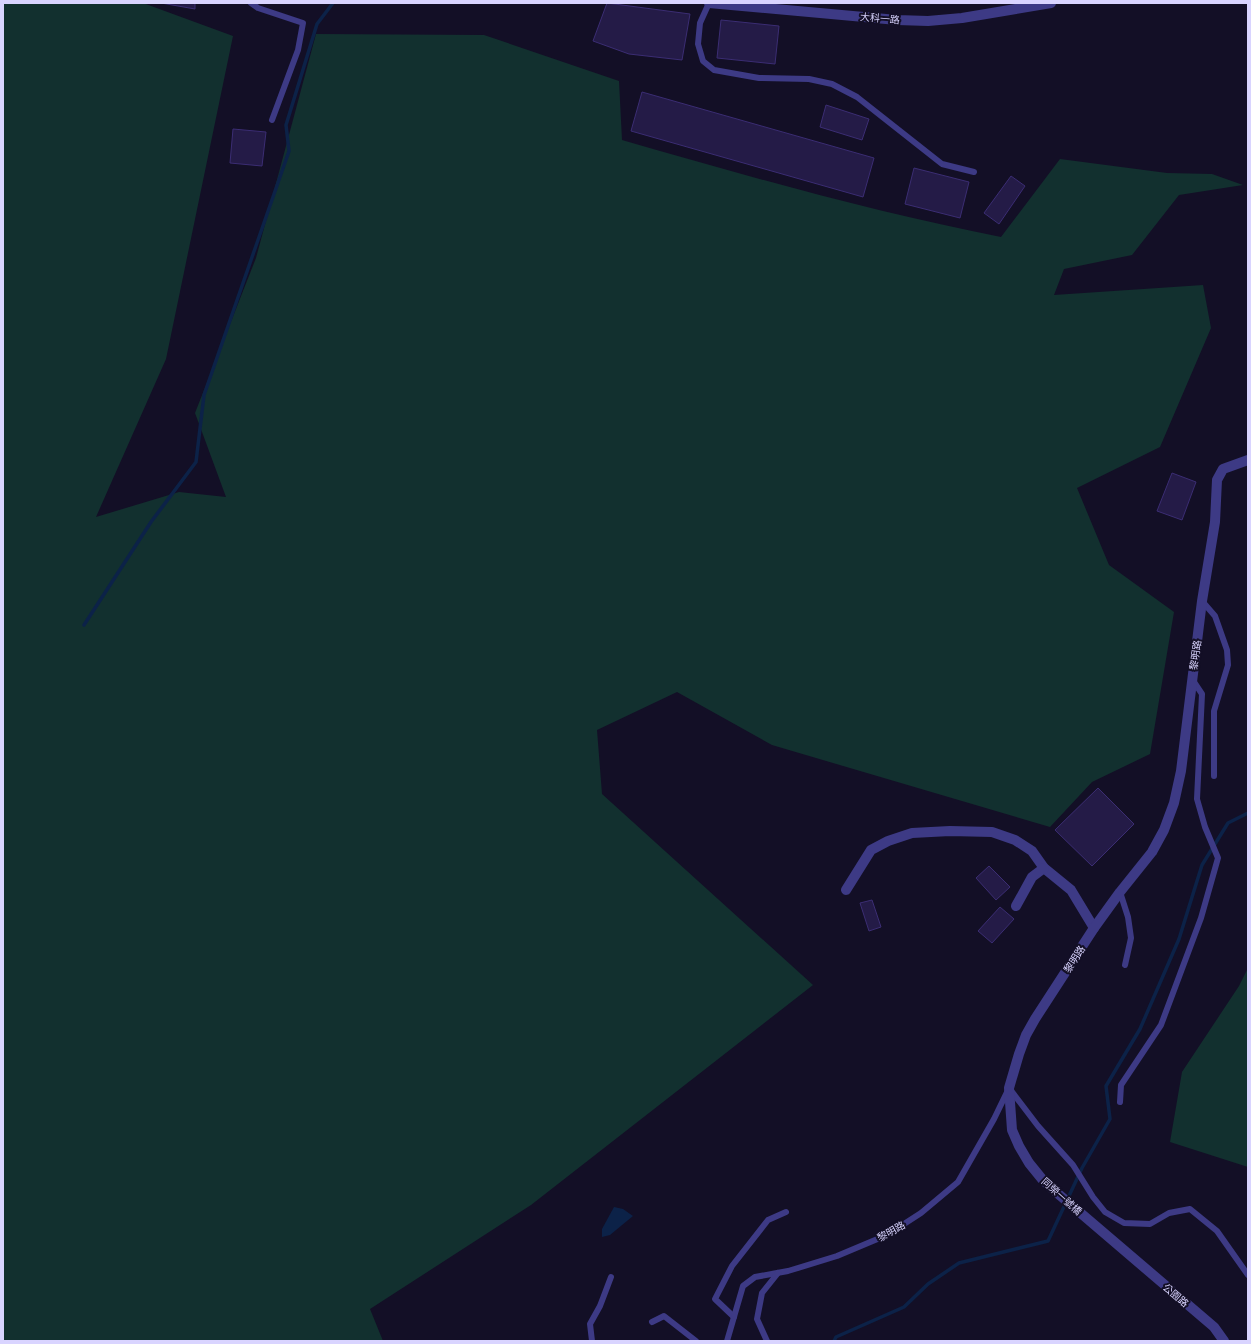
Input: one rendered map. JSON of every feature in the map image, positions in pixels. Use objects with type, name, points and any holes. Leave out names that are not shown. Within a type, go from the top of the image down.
[{"type":"street","name":"大科一路","points":[[709,3],[897,20],[928,21],[962,18],[1051,3]]},
{"type":"street","name":"黎明路","points":[[1009,1088],[1026,1035],[1035,1019],[1094,928],[1152,852],[1164,830],[1174,803],[1181,771],[1202,601],[1215,522],[1217,480],[1223,469],[1248,460]]},
{"type":"street","points":[[846,890],[870,850],[888,841],[912,833],[950,831],[992,832],[1015,840],[1032,851],[1044,868],[1071,890],[1094,928]]},
{"type":"street","points":[[1016,906],[1032,877],[1044,868]]},
{"type":"street","name":"同榮一號橋","points":[[1009,1088],[1012,1130],[1029,1163],[1042,1179],[1056,1192],[1125,1251]]},
{"type":"street","name":"公園路","points":[[1125,1251],[1214,1328],[1224,1341]]},
{"type":"lane","points":[[251,3],[258,8],[303,23],[298,50],[272,120]]},
{"type":"lane","points":[[709,3],[700,23],[698,44],[703,61],[714,70],[759,78],[809,79],[832,84],[857,97],[942,164],[974,172]]},
{"type":"lane","points":[[1202,601],[1215,616],[1226,650],[1228,665],[1214,711],[1214,776]]},
{"type":"lane","points":[[1120,1102],[1121,1085],[1161,1025],[1201,918],[1218,858],[1205,826],[1197,799],[1202,694],[1192,678]]},
{"type":"lane","points":[[1120,892],[1128,917],[1131,938],[1125,965]]},
{"type":"lane","points":[[1009,1088],[1038,1126],[1074,1166],[1093,1197],[1105,1212],[1124,1223],[1150,1224],[1169,1213],[1190,1209],[1217,1231],[1248,1275]]},
{"type":"lane","name":"黎明路","points":[[727,1341],[743,1286],[755,1277],[788,1271],[837,1256],[887,1235],[921,1213],[958,1182],[994,1119],[1009,1088]]},
{"type":"lane","points":[[734,1317],[716,1299],[721,1288],[732,1266],[768,1220],[786,1212]]},
{"type":"lane","points":[[767,1341],[757,1319],[762,1293],[778,1272]]},
{"type":"lane","points":[[592,1341],[590,1324],[600,1306],[611,1277]]},
{"type":"lane","points":[[652,1322],[664,1316],[696,1341]]},
{"type":"green space","points":[[3,3],[143,3],[233,36],[166,359],[96,517],[179,492],[226,497],[195,413],[256,258],[316,34],[484,35],[619,81],[622,140],[858,205],[1001,237],[1060,159],[1167,173],[1212,174],[1243,185],[1179,195],[1132,255],[1064,269],[1054,295],[1203,285],[1211,328],[1160,447],[1077,488],[1109,565],[1174,612],[1150,754],[1092,782],[1050,827],[772,745],[677,692],[597,730],[602,794],[813,985],[531,1205],[370,1309],[383,1341],[3,1341]]},
{"type":"green space","points":[[1248,968],[1248,1167],[1170,1142],[1182,1072],[1239,986]]},
{"type":"water","points":[[614,1207],[623,1209],[633,1216],[610,1235],[602,1237],[602,1229]]},
{"type":"building","points":[[161,3],[195,3],[195,9]]},
{"type":"building","points":[[607,3],[690,14],[682,60],[629,54],[593,41]]},
{"type":"building","points":[[721,20],[779,26],[775,64],[717,58]]},
{"type":"building","points":[[642,92],[874,158],[863,197],[631,131]]},
{"type":"building","points":[[826,105],[869,119],[862,140],[820,127]]},
{"type":"building","points":[[233,129],[266,132],[262,166],[230,163]]},
{"type":"building","points":[[914,168],[969,182],[960,218],[905,204]]},
{"type":"building","points":[[1011,176],[1025,186],[999,224],[984,213]]},
{"type":"building","points":[[1172,473],[1196,482],[1182,520],[1157,511]]},
{"type":"building","points":[[1098,788],[1134,824],[1092,866],[1055,830]]},
{"type":"building","points":[[989,866],[1010,887],[996,900],[976,878]]},
{"type":"building","points":[[872,900],[881,927],[869,931],[860,903]]},
{"type":"building","points":[[1000,907],[1014,919],[992,943],[978,931]]},
{"type":"waterway","points":[[84,625],[151,522],[196,462],[204,395],[289,151],[286,125],[317,24],[333,3]]},
{"type":"waterway","points":[[834,1341],[836,1337],[904,1307],[928,1284],[959,1263],[1048,1241],[1082,1168],[1110,1119],[1106,1086],[1140,1029],[1179,939],[1202,865],[1228,823],[1248,813]]}]
